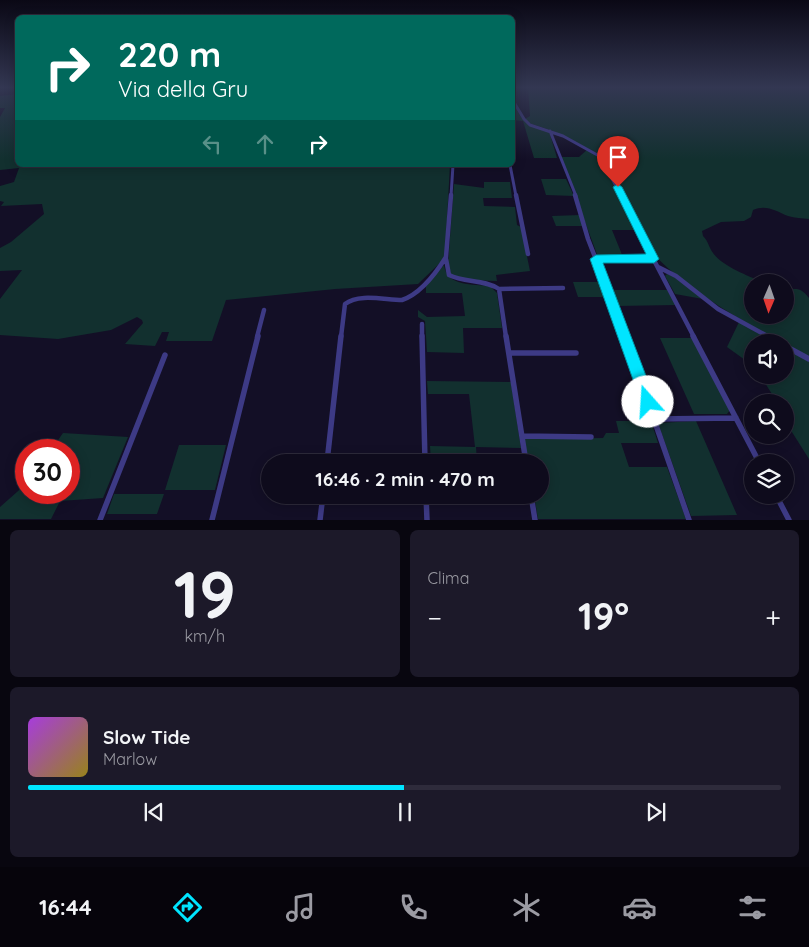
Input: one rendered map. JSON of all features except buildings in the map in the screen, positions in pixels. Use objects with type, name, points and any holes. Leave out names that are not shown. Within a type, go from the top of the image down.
[{"type":"street","points":[[519,111],[530,125],[561,135],[601,157],[715,373],[755,454]]},
{"type":"street","points":[[550,131],[574,193],[689,520]]},
{"type":"street","points":[[553,138],[561,135]]},
{"type":"street","points":[[452,167],[446,257],[449,275],[457,280],[494,284],[499,289],[525,454]]},
{"type":"street","points":[[510,167],[528,254]]},
{"type":"street","points":[[327,454],[345,304],[351,300],[404,299],[412,295],[446,257]]},
{"type":"street","points":[[596,259],[654,259]]},
{"type":"street","points":[[658,267],[676,276],[718,309],[764,334]]},
{"type":"street","points":[[499,289],[562,288]]},
{"type":"street","points":[[212,520],[264,310]]},
{"type":"street","points":[[422,324],[425,454]]},
{"type":"street","points":[[794,351],[809,359]]},
{"type":"street","points":[[509,353],[576,353]]},
{"type":"street","points":[[100,520],[165,355]]},
{"type":"street","points":[[654,419],[736,418]]},
{"type":"street","points":[[522,436],[591,436]]},
{"type":"street","points":[[320,520],[322,504]]},
{"type":"street","points":[[426,504],[427,520]]},
{"type":"street","points":[[532,504],[535,520]]},
{"type":"street","points":[[781,504],[789,520]]},
{"type":"green space","points":[[3,111],[15,111],[15,167],[450,167],[445,255],[441,262],[418,284],[335,289],[226,300],[212,341],[166,341],[169,332],[162,332],[155,346],[125,344],[143,323],[137,317],[111,330],[58,339],[0,335],[0,299],[22,270],[0,271],[0,248],[11,242],[44,214],[42,204],[1,206],[4,202],[0,201],[0,186],[14,182],[19,168],[0,170],[0,117]]},
{"type":"green space","points":[[515,111],[518,111],[530,125],[549,131],[557,158],[534,158],[523,121],[515,120]]},
{"type":"green space","points":[[530,111],[809,111],[809,219],[791,217],[771,209],[758,208],[753,210],[751,217],[744,221],[721,222],[702,231],[703,236],[717,258],[745,274],[744,322],[700,293],[656,257],[602,156],[553,131],[529,123],[525,119],[530,116]]},
{"type":"green space","points":[[588,149],[600,157],[638,230],[612,230],[623,257],[598,257],[561,157],[579,157]]},
{"type":"green space","points":[[541,179],[566,179],[574,196],[546,195]]},
{"type":"green space","points":[[484,182],[510,182],[512,198],[483,198],[484,206],[515,207],[517,225],[521,227],[530,271],[496,275],[497,281],[462,280],[451,274],[448,264],[454,184],[484,188]]},
{"type":"green space","points":[[580,215],[583,226],[556,226],[552,216]]},
{"type":"green space","points":[[444,265],[446,272],[455,281],[490,286],[497,293],[502,328],[463,328],[464,353],[427,352],[425,321],[418,317],[418,310],[427,317],[465,316],[462,293],[426,293],[426,283]]},
{"type":"green space","points":[[667,274],[673,276],[703,299],[675,294],[665,276]]},
{"type":"green space","points":[[573,282],[602,282],[607,297],[578,297]]},
{"type":"green space","points":[[794,289],[806,294],[809,298],[809,358],[794,350],[794,334],[766,334],[748,324],[794,324]]},
{"type":"green space","points":[[611,290],[667,290],[676,305],[617,306]]},
{"type":"green space","points":[[739,322],[761,334],[744,334],[744,359],[727,347]]},
{"type":"green space","points":[[660,338],[693,338],[730,410],[727,414],[694,414]]},
{"type":"green space","points":[[794,353],[809,361],[809,459],[794,435],[794,394],[772,394],[766,384],[794,384]]},
{"type":"green space","points":[[427,381],[511,382],[521,448],[476,447],[476,454],[430,454],[430,446],[475,447],[469,394],[428,394]]},
{"type":"green space","points":[[616,421],[651,421],[658,443],[621,443],[629,467],[667,467],[686,519],[538,519],[536,504],[549,504],[549,454],[527,454],[524,439],[603,438],[606,433],[619,433]]},
{"type":"green space","points":[[696,421],[737,515],[691,516],[658,423]]},
{"type":"green space","points":[[63,433],[128,437],[103,498],[80,500],[80,439],[59,439]]},
{"type":"green space","points":[[179,445],[226,445],[215,490],[165,490]]},
{"type":"green space","points":[[15,494],[15,504],[58,504],[51,519],[0,519],[0,507]]},
{"type":"green space","points":[[114,494],[164,494],[157,514],[107,514]]},
{"type":"route","points":[[618,187],[654,259],[596,259],[648,402]]}]
